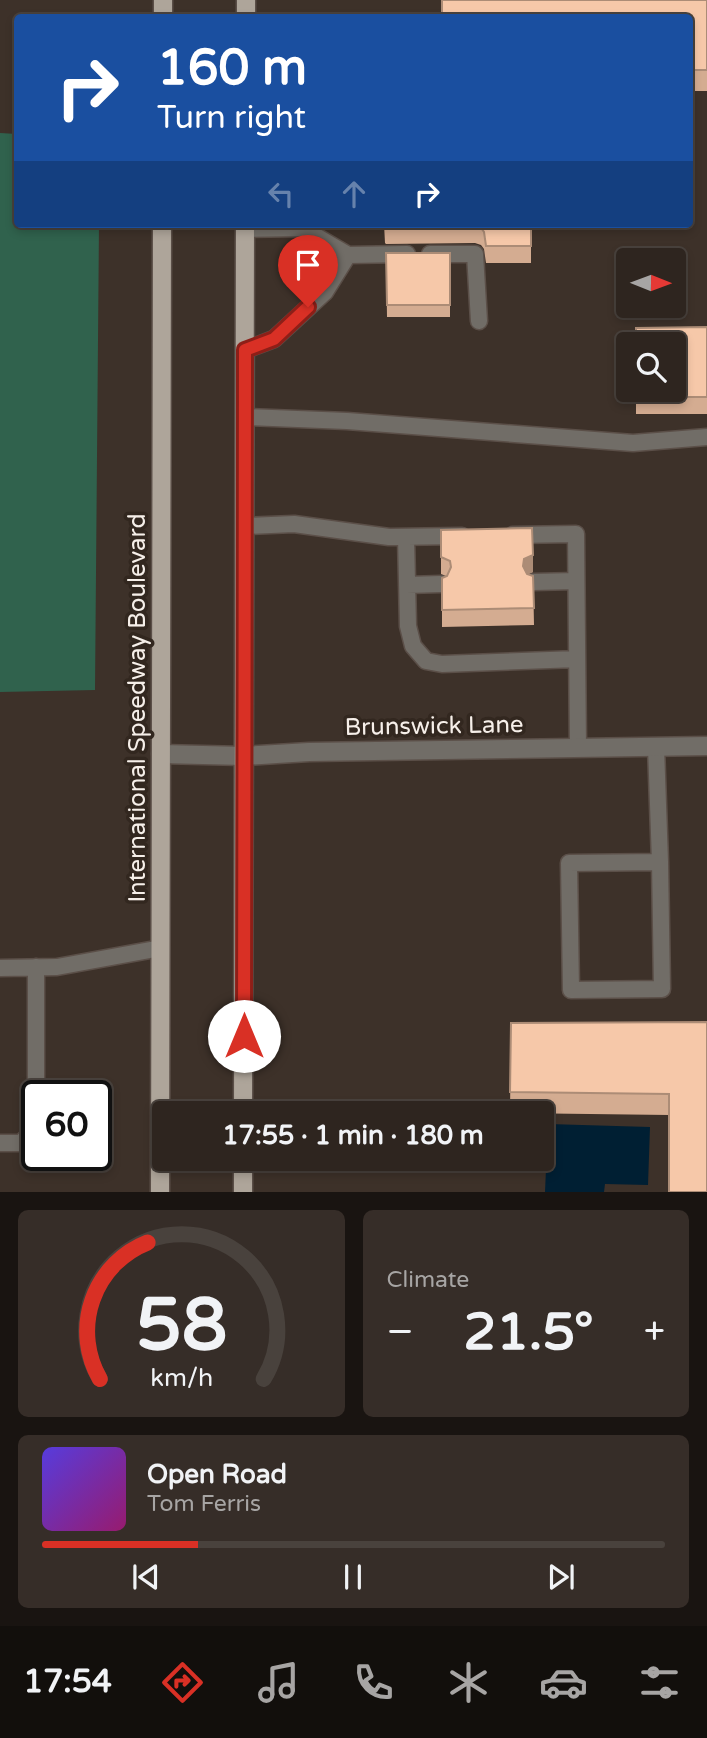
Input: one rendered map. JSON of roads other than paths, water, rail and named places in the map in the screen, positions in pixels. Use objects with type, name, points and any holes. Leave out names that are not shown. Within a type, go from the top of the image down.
[{"type":"main road","name":"International Speedway Boulevard","points":[[160,1192],[163,228]]},
{"type":"main road","points":[[243,1101],[245,228]]},
{"type":"main road","points":[[243,1171],[243,1192]]},
{"type":"street","name":"Brunswick Lane","points":[[161,754],[244,756],[309,752],[707,746]]},
{"type":"lane","points":[[302,228],[348,255],[475,254],[479,321]]},
{"type":"lane","points":[[245,350],[274,339],[285,329],[325,292],[348,255]]},
{"type":"lane","points":[[244,417],[347,421],[633,443],[707,437]]},
{"type":"lane","points":[[244,526],[293,524],[389,537],[471,536]]},
{"type":"lane","points":[[498,535],[576,534],[578,748]]},
{"type":"lane","points":[[406,537],[408,626],[413,646],[426,661],[442,664],[577,659]]},
{"type":"lane","points":[[533,582],[576,581]]},
{"type":"lane","points":[[407,585],[441,584]]},
{"type":"lane","points":[[656,747],[660,862],[662,989],[571,990],[569,863],[660,862]]},
{"type":"lane","points":[[0,968],[57,967],[161,948]]},
{"type":"lane","points":[[0,1143],[21,1143],[36,1128],[36,967]]},
{"type":"water","points":[[554,1124],[650,1127],[648,1185],[605,1184],[604,1192],[545,1192],[546,1171],[554,1171]]}]
